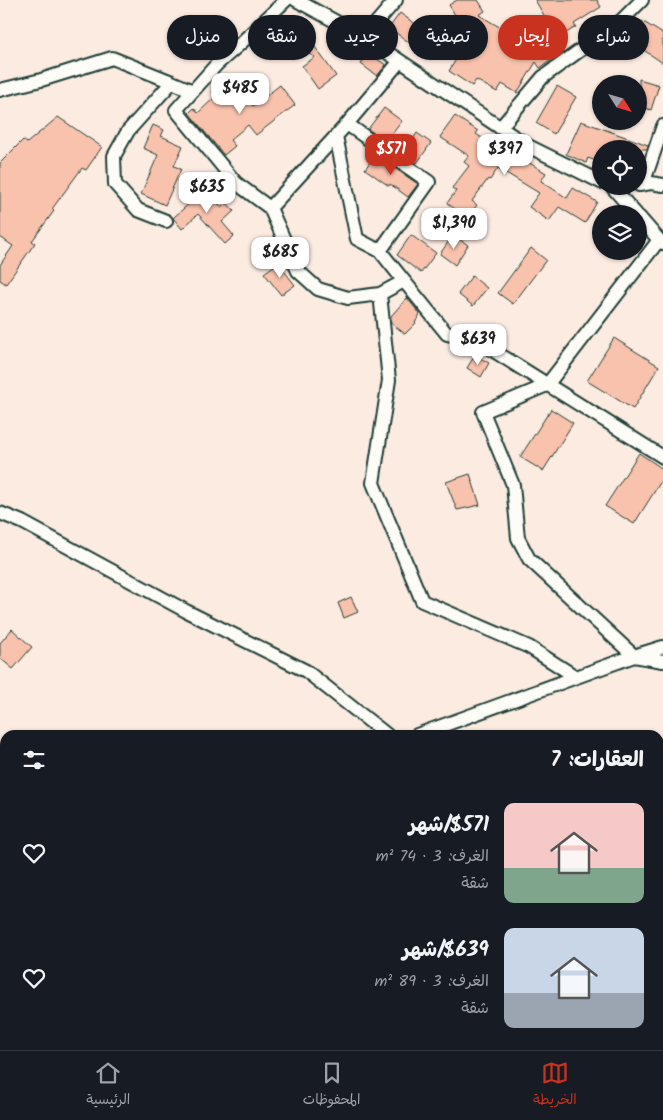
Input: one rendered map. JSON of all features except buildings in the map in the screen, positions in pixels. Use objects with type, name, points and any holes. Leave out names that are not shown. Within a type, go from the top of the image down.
[{"type":"street","points":[[286,0],[217,64],[176,110],[236,183],[270,208],[298,271],[318,289],[348,298],[380,294],[404,281]]},
{"type":"street","points":[[296,0],[326,16]]},
{"type":"street","points":[[383,15],[396,0]]},
{"type":"street","points":[[500,128],[543,77],[622,20],[642,0]]},
{"type":"street","points":[[0,90],[41,80],[112,58],[193,91]]},
{"type":"street","points":[[270,208],[347,124],[400,61],[528,146],[592,178]]},
{"type":"street","points":[[166,221],[138,210],[116,184],[114,156],[128,131],[172,82]]},
{"type":"street","points":[[347,124],[428,182],[380,251]]},
{"type":"street","points":[[647,169],[663,126]]},
{"type":"street","points":[[336,136],[357,238],[380,251],[447,334],[478,341],[663,458]]},
{"type":"street","points":[[647,184],[663,186]]},
{"type":"street","points":[[647,226],[661,242],[547,384],[483,412],[513,486],[518,538],[529,559],[634,656],[663,661]]},
{"type":"street","points":[[380,294],[389,380],[373,483],[422,601],[529,647],[576,677]]},
{"type":"street","points":[[0,513],[22,522],[186,612],[306,671],[381,730]]},
{"type":"street","points":[[431,730],[663,647]]}]
